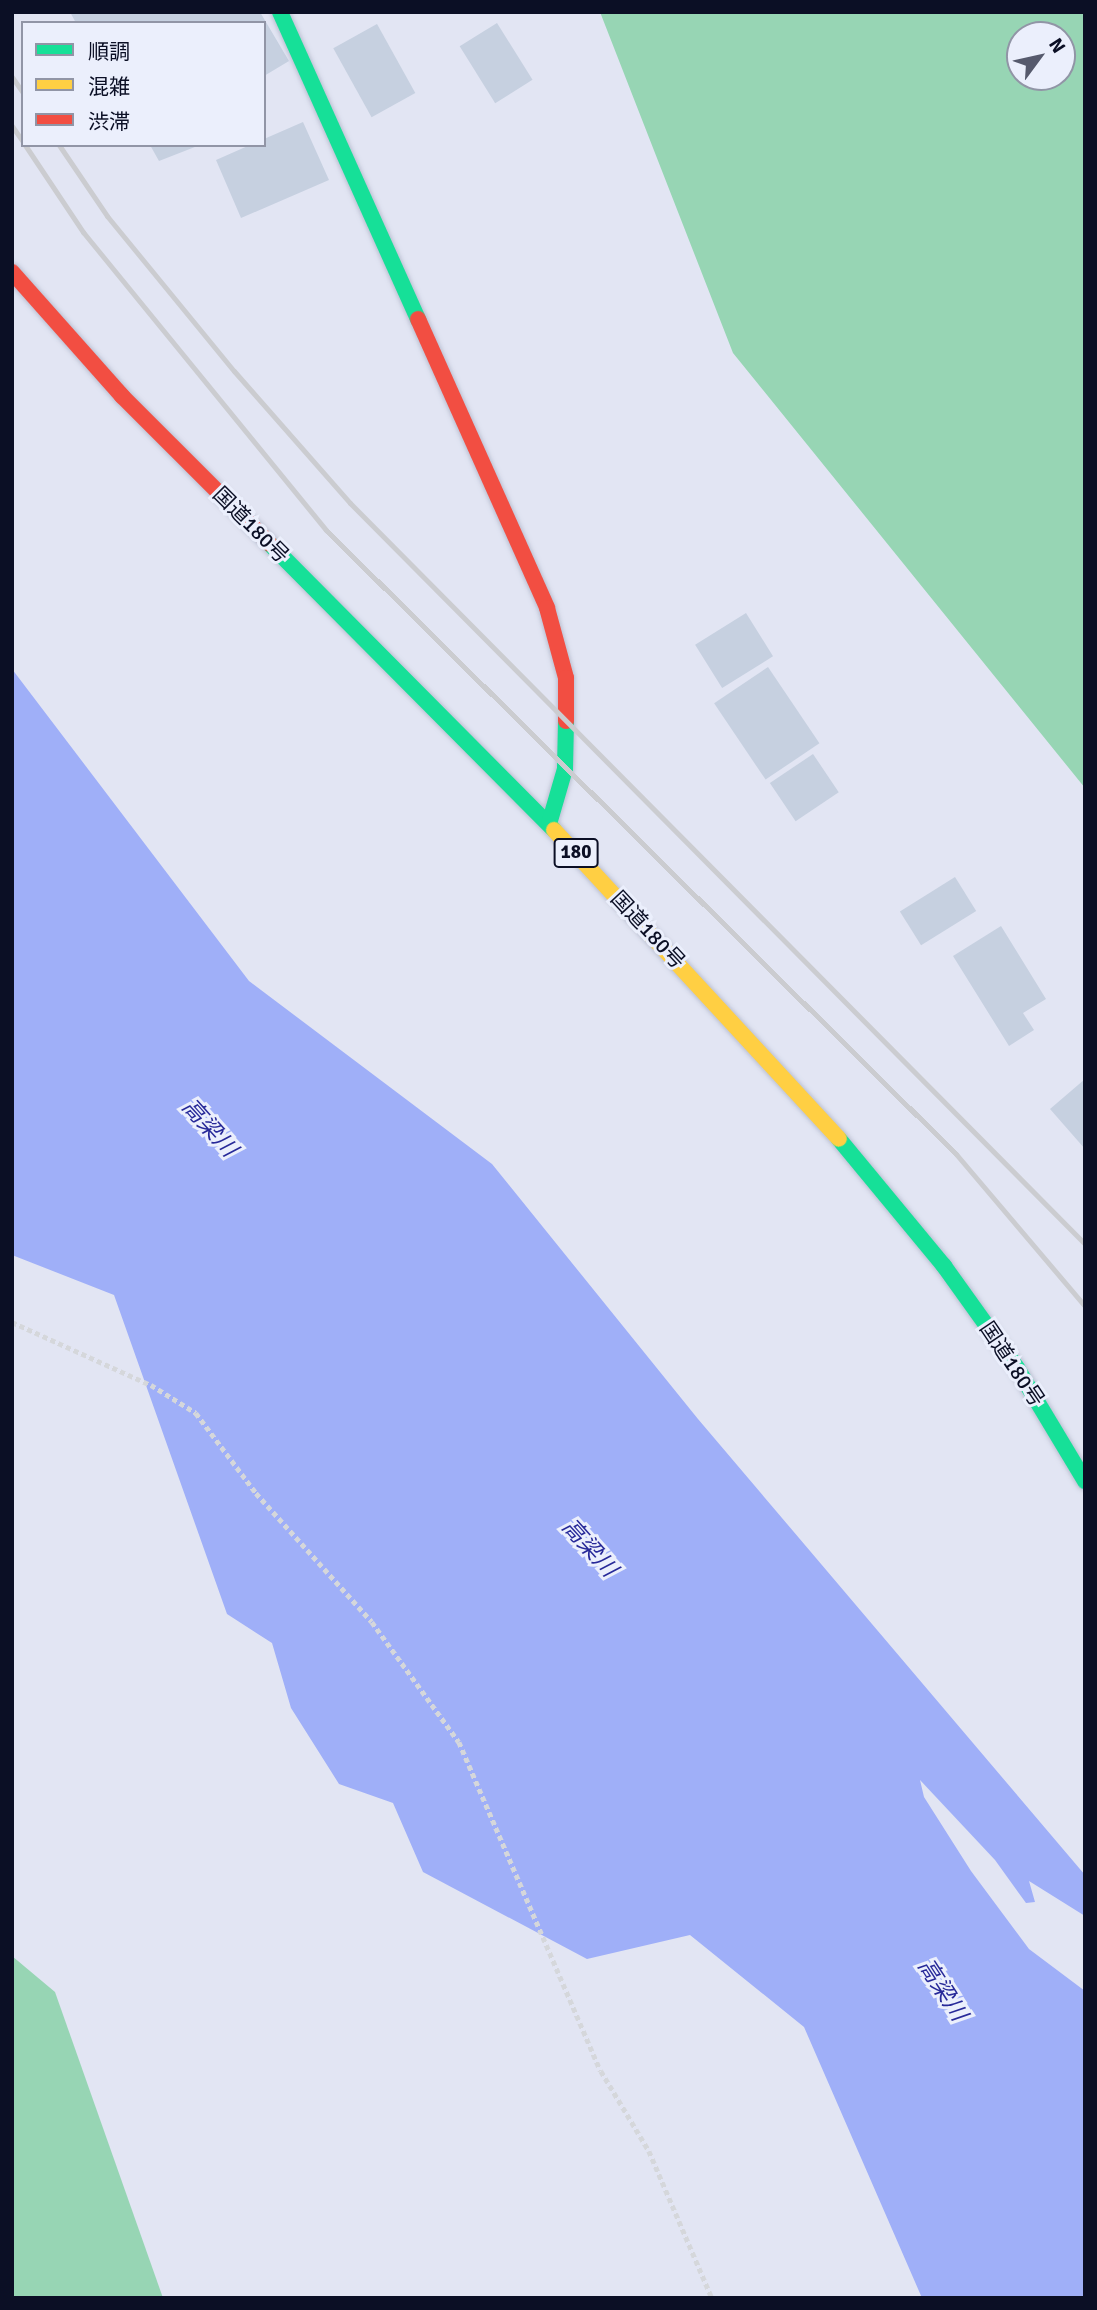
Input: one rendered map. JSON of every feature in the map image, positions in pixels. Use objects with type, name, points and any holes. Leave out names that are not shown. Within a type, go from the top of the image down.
[{"type":"main road","points":[[280,12],[547,608],[566,678],[565,769],[549,824]]},
{"type":"main road","name":"国道180号","points":[[12,272],[122,396],[549,824],[818,1114],[944,1266],[1017,1368],[1085,1481]]},
{"type":"path","points":[[12,1322],[151,1385],[196,1413],[256,1493],[372,1622],[451,1731],[601,2071],[649,2151],[712,2298]]},
{"type":"green space","points":[[600,12],[1085,12],[1085,788],[733,353]]},
{"type":"green space","points":[[12,1956],[55,1992],[163,2298],[12,2298]]},
{"type":"water","name":"高梁川","points":[[12,669],[249,981],[492,1164],[698,1419],[1085,1875],[1085,1916],[1029,1881],[1035,1902],[1026,1903],[995,1860],[920,1780],[924,1797],[971,1871],[1029,1949],[1085,1991],[1085,2298],[922,2298],[804,2027],[690,1935],[587,1959],[423,1872],[393,1803],[339,1784],[291,1708],[272,1643],[227,1614],[114,1295],[12,1255]]},
{"type":"building","points":[[70,12],[260,12],[265,21],[75,21]]},
{"type":"building","points":[[266,22],[289,61],[266,75]]},
{"type":"building","points":[[497,23],[533,80],[495,103],[460,46]]},
{"type":"building","points":[[377,24],[415,93],[372,117],[333,48]]},
{"type":"building","points":[[303,122],[329,180],[241,218],[216,160],[245,147],[266,147],[266,138]]},
{"type":"building","points":[[151,147],[195,147],[159,161]]},
{"type":"building","points":[[746,613],[773,656],[722,688],[695,645]]},
{"type":"building","points":[[768,667],[819,743],[766,780],[714,703]]},
{"type":"building","points":[[813,754],[839,792],[796,821],[770,783]]},
{"type":"building","points":[[955,877],[976,911],[921,945],[900,911]]},
{"type":"building","points":[[1001,926],[1046,999],[1023,1013],[1034,1030],[1009,1046],[953,956]]},
{"type":"building","points":[[1085,1079],[1085,1149],[1050,1109]]},
{"type":"railway","points":[[12,77],[21,90]]},
{"type":"railway","points":[[12,126],[21,139]]},
{"type":"railway","points":[[26,147],[83,232],[326,530],[956,1154],[1085,1306]]},
{"type":"railway","points":[[60,147],[107,216],[234,371],[350,503],[1085,1244]]},
{"type":"traffic: fast","points":[[280,12],[418,319]]},
{"type":"traffic: fast","points":[[270,544],[554,830]]},
{"type":"traffic: fast","points":[[549,824],[565,769],[566,721]]},
{"type":"traffic: fast","points":[[839,1139],[944,1266],[1017,1368],[1085,1481]]},
{"type":"traffic: slow","points":[[554,830],[839,1139]]},
{"type":"traffic: jam","points":[[12,272],[122,396],[270,544]]},
{"type":"traffic: jam","points":[[418,319],[547,608],[566,678],[566,721]]}]
